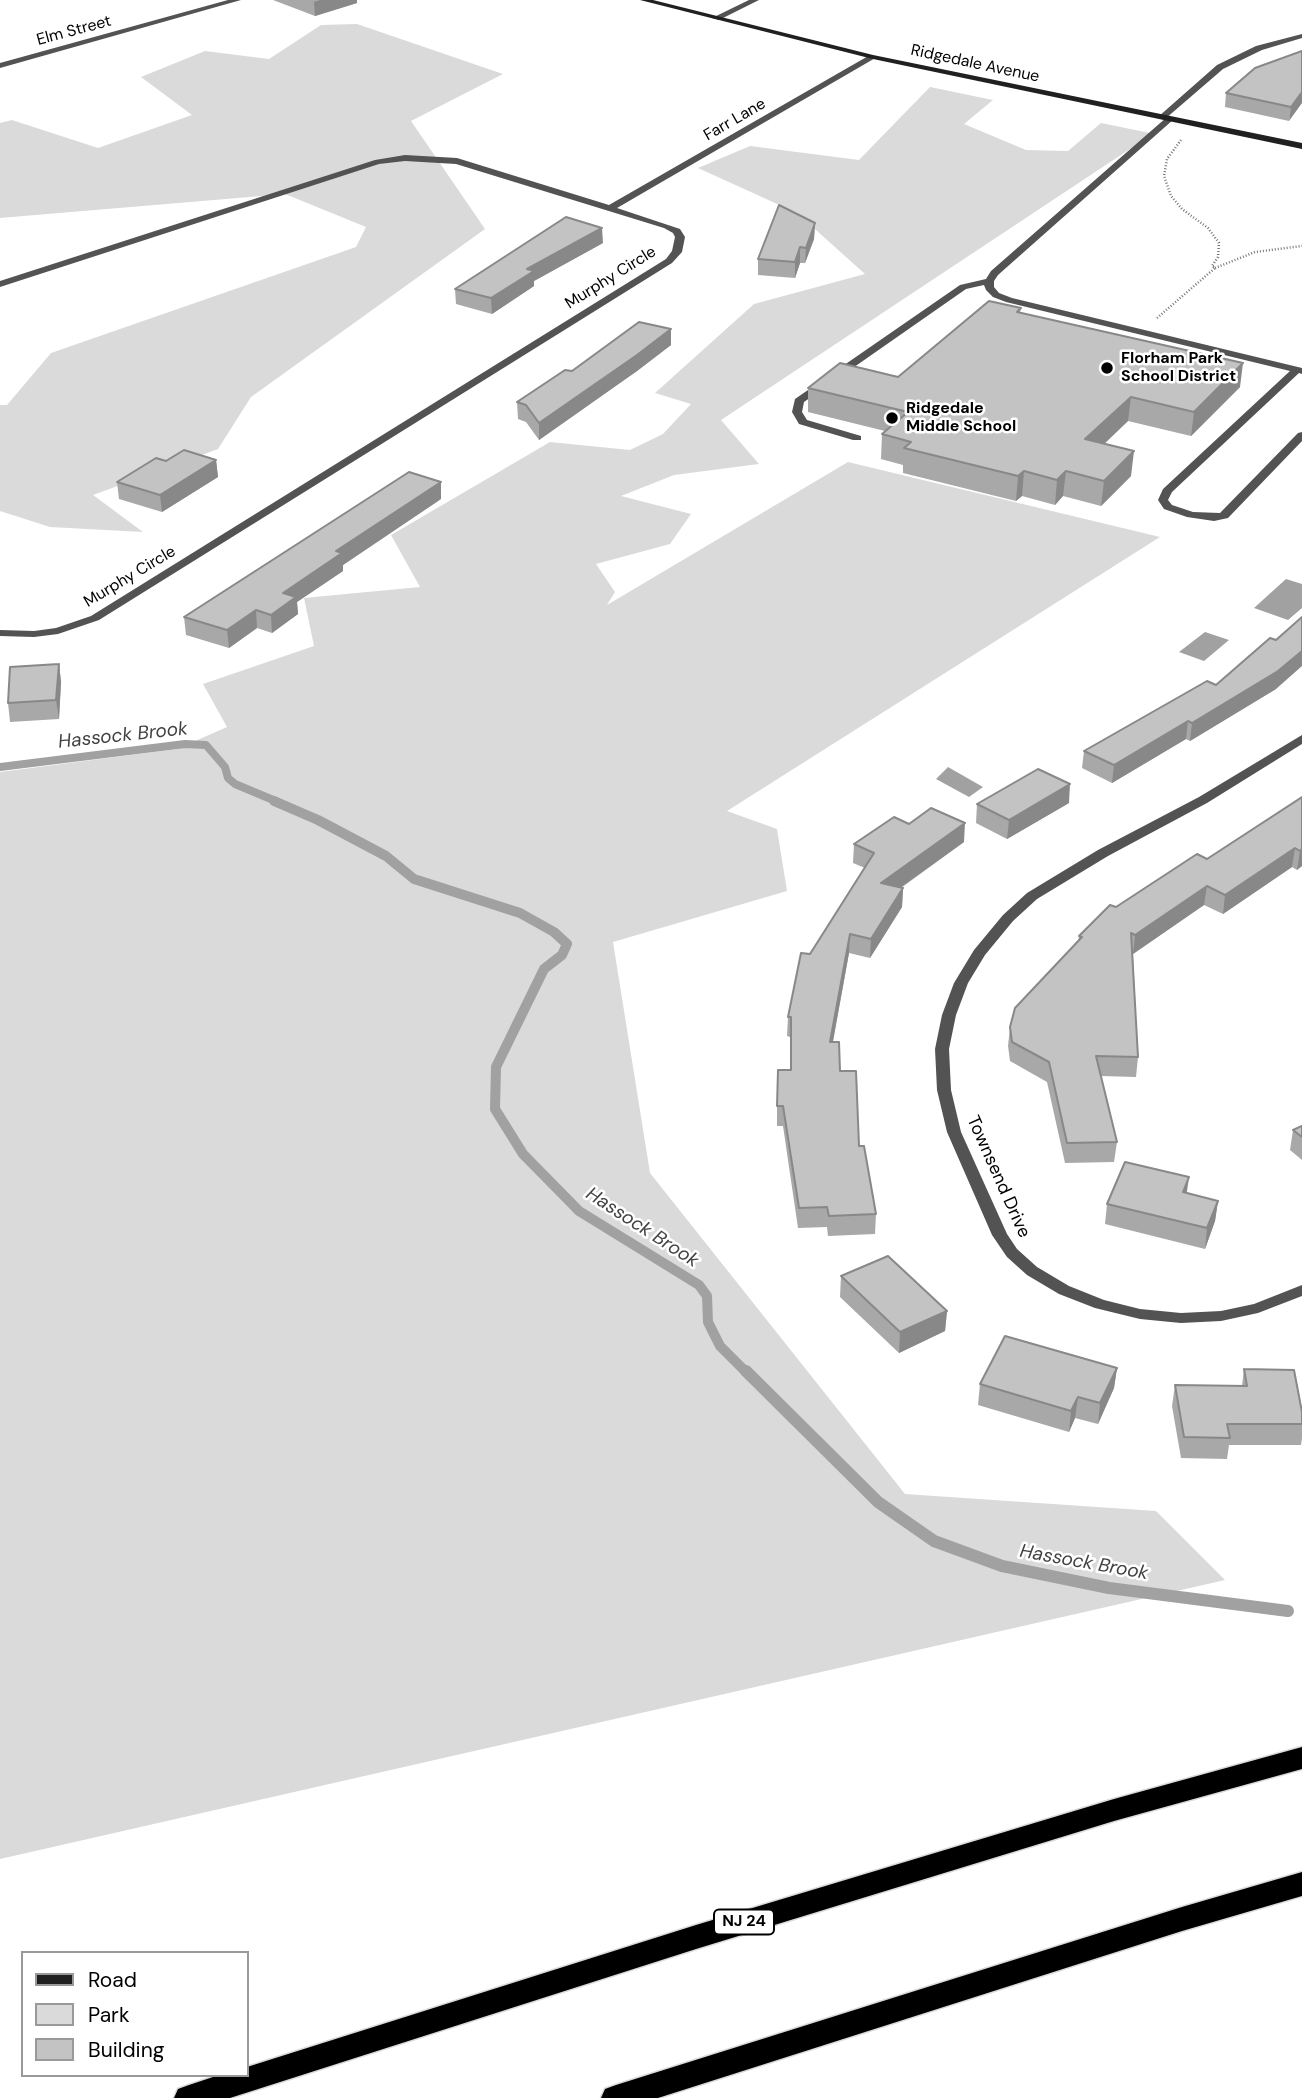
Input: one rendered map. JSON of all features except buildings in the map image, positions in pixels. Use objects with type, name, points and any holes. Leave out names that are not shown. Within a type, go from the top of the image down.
[{"type":"highway","name":"NJ 24","points":[[189,2098],[709,1933],[1114,1810],[1302,1758]]},
{"type":"highway","points":[[616,2098],[1182,1919],[1302,1884]]},
{"type":"main road","name":"Ridgedale Avenue","points":[[645,0],[873,57],[1302,146]]},
{"type":"street","name":"Elm Street","points":[[0,66],[237,0]]},
{"type":"street","points":[[716,18],[755,0]]},
{"type":"street","points":[[1299,370],[1009,300],[996,295],[989,288],[989,281],[994,272],[1220,67],[1259,48],[1302,36]]},
{"type":"street","name":"Farr Lane","points":[[610,208],[873,57]]},
{"type":"street","name":"Murphy Circle","points":[[0,284],[397,159],[423,157],[457,161],[610,208],[677,231],[680,244],[669,261],[95,618],[58,631],[34,634],[0,633]]},
{"type":"street","points":[[857,438],[803,422],[797,412],[799,401],[963,287],[989,281]]},
{"type":"street","points":[[1299,370],[1167,491],[1163,500],[1168,508],[1191,515],[1214,519],[1224,516],[1302,435]]},
{"type":"street","name":"Townsend Drive","points":[[1302,739],[1203,800],[1103,853],[1032,896],[1008,918],[979,953],[961,983],[948,1015],[942,1049],[944,1090],[954,1132],[1000,1236],[1012,1254],[1032,1271],[1064,1290],[1100,1304],[1140,1314],[1181,1318],[1221,1316],[1258,1308],[1302,1290]]},
{"type":"path","points":[[1183,138],[1167,159],[1164,176],[1171,196],[1182,209],[1208,228],[1219,243],[1219,257],[1212,266],[1215,268]]},
{"type":"path","points":[[1155,319],[1215,268],[1255,252],[1302,246]]},
{"type":"green space","points":[[357,24],[503,74],[411,121],[485,229],[251,397],[218,449],[93,495],[143,532],[50,527],[0,511],[0,405],[7,405],[51,353],[356,247],[366,227],[285,194],[0,218],[0,123],[12,120],[98,148],[192,115],[141,77],[205,51],[269,59],[321,25]]},
{"type":"green space","points":[[930,87],[993,100],[964,124],[1026,150],[1068,151],[1101,123],[1150,133],[1142,141],[721,420],[759,464],[674,475],[621,496],[691,514],[670,544],[596,564],[615,592],[607,605],[848,462],[1160,537],[727,811],[777,829],[787,891],[613,942],[650,1173],[905,1494],[1156,1511],[1225,1580],[0,1859],[0,772],[177,749],[227,727],[203,684],[314,646],[304,598],[420,587],[391,535],[550,442],[630,450],[663,434],[691,404],[655,393],[754,304],[865,274],[797,213],[698,168],[750,146],[859,160]]},
{"type":"shaded area","points":[[1286,579],[1302,584],[1302,608],[1288,620],[1254,608]]},
{"type":"shaded area","points":[[1205,632],[1229,640],[1204,661],[1179,652]]},
{"type":"shaded area","points":[[948,767],[983,787],[969,797],[936,779]]},
{"type":"waterway","name":"Hassock Brook","points":[[0,767],[185,744],[206,745],[225,767],[228,778],[235,784],[278,802]]},
{"type":"waterway","name":"Hassock Brook","points":[[274,801],[318,820],[386,856],[414,879],[520,913],[554,932],[567,944],[562,955],[544,969],[496,1067],[495,1109],[523,1154],[579,1211],[699,1285],[707,1296],[708,1322],[720,1346],[747,1373]]},
{"type":"waterway","name":"Hassock Brook","points":[[746,1371],[878,1502],[934,1541],[1002,1566],[1109,1588],[1288,1611]]},
{"type":"place","name":"Florham Park School District","points":[[1107,368]]},
{"type":"place","name":"Ridgedale Middle School","points":[[892,418]]}]
